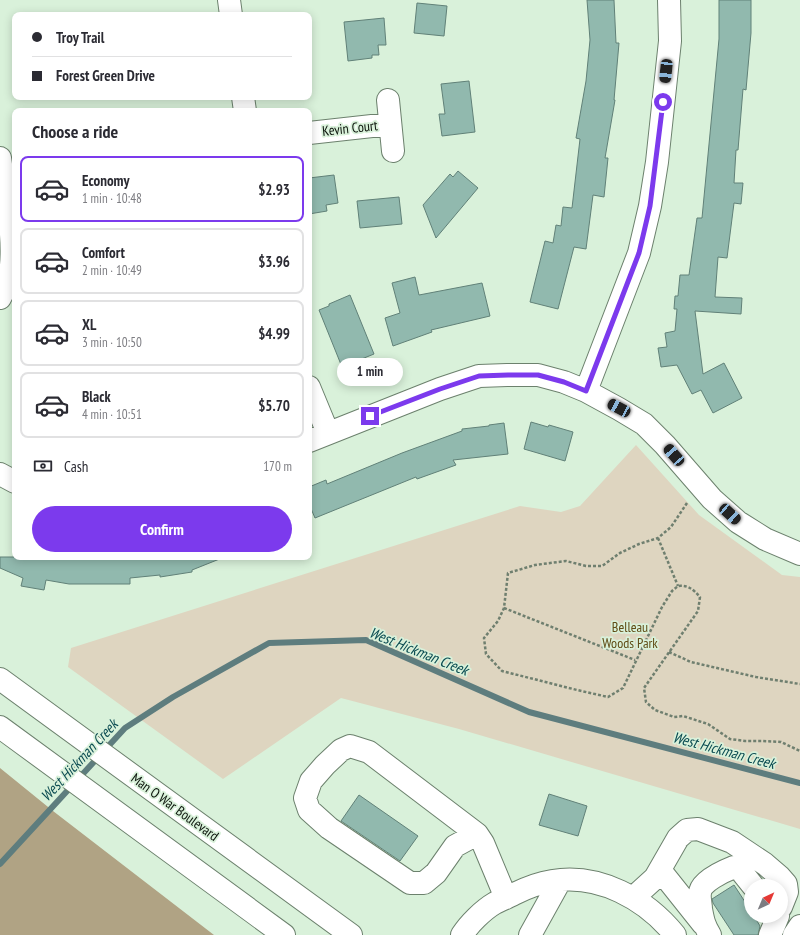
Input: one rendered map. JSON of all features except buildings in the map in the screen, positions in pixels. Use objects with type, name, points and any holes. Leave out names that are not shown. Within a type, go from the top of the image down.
[{"type":"street","points":[[229,0],[231,12]]},
{"type":"street","points":[[586,391],[639,253],[650,206],[657,162],[670,41],[669,0]]},
{"type":"street","name":"Kevin Court","points":[[388,100],[393,151]]},
{"type":"street","name":"Kevin Court","points":[[312,133],[390,124]]},
{"type":"street","points":[[0,158],[11,240],[11,262],[8,282],[0,298]]},
{"type":"street","points":[[312,402],[319,437],[440,389],[479,376],[538,375],[564,382],[586,391],[619,408],[644,424],[665,445],[712,499],[738,522],[765,539],[800,554]]},
{"type":"street","points":[[0,474],[12,480]]},
{"type":"street","name":"Man O War Boulevard","points":[[0,678],[351,935]]},
{"type":"street","points":[[0,726],[45,761],[284,935]]},
{"type":"street","points":[[477,834],[455,846],[436,873],[424,883],[410,883],[329,828],[310,810],[306,798],[312,781],[325,765],[341,750],[350,746],[369,752],[477,834],[483,843],[506,898]]},
{"type":"street","points":[[633,898],[655,878],[678,838],[687,830],[698,830],[732,842],[765,864],[782,879]]},
{"type":"street","points":[[707,930],[699,891],[705,883],[726,870],[734,867],[741,871],[747,879]]},
{"type":"street","points":[[660,870],[707,930]]},
{"type":"street","points":[[530,935],[560,880]]},
{"type":"street","points":[[462,935],[468,926],[493,904],[526,888],[560,880],[580,880],[599,883],[624,893],[648,908],[666,924],[675,935]]},
{"type":"street","points":[[794,935],[800,926]]},
{"type":"path","points":[[680,512],[670,527],[658,538],[639,544],[602,566],[586,566],[566,561],[535,565],[508,573],[504,608],[498,621],[484,638],[486,654],[502,671],[577,690],[608,696],[623,688],[635,660],[662,607],[672,591],[678,586],[685,586],[692,589],[700,597],[698,611],[644,688],[646,702],[655,710],[674,717],[683,716],[708,724],[730,739],[781,742],[800,751]]},
{"type":"path","points":[[658,538],[678,586]]},
{"type":"path","points":[[504,608],[635,660]]},
{"type":"path","points":[[669,652],[691,662],[756,677],[800,684]]},
{"type":"green space","name":"Belleau Woods Park","points":[[636,445],[699,515],[782,575],[800,577],[800,829],[459,729],[341,698],[223,779],[68,667],[71,648],[520,506],[561,512],[580,506]]},
{"type":"shaded area","points":[[0,768],[53,811],[214,935],[0,935]]},
{"type":"waterway","name":"West Hickman Creek","points":[[0,864],[125,728],[173,697],[269,643],[366,640],[529,712],[800,783]]},
{"type":"route","points":[[370,416],[440,389],[479,376],[538,375],[564,382],[586,391],[639,253],[650,206],[657,162],[663,102]]}]
